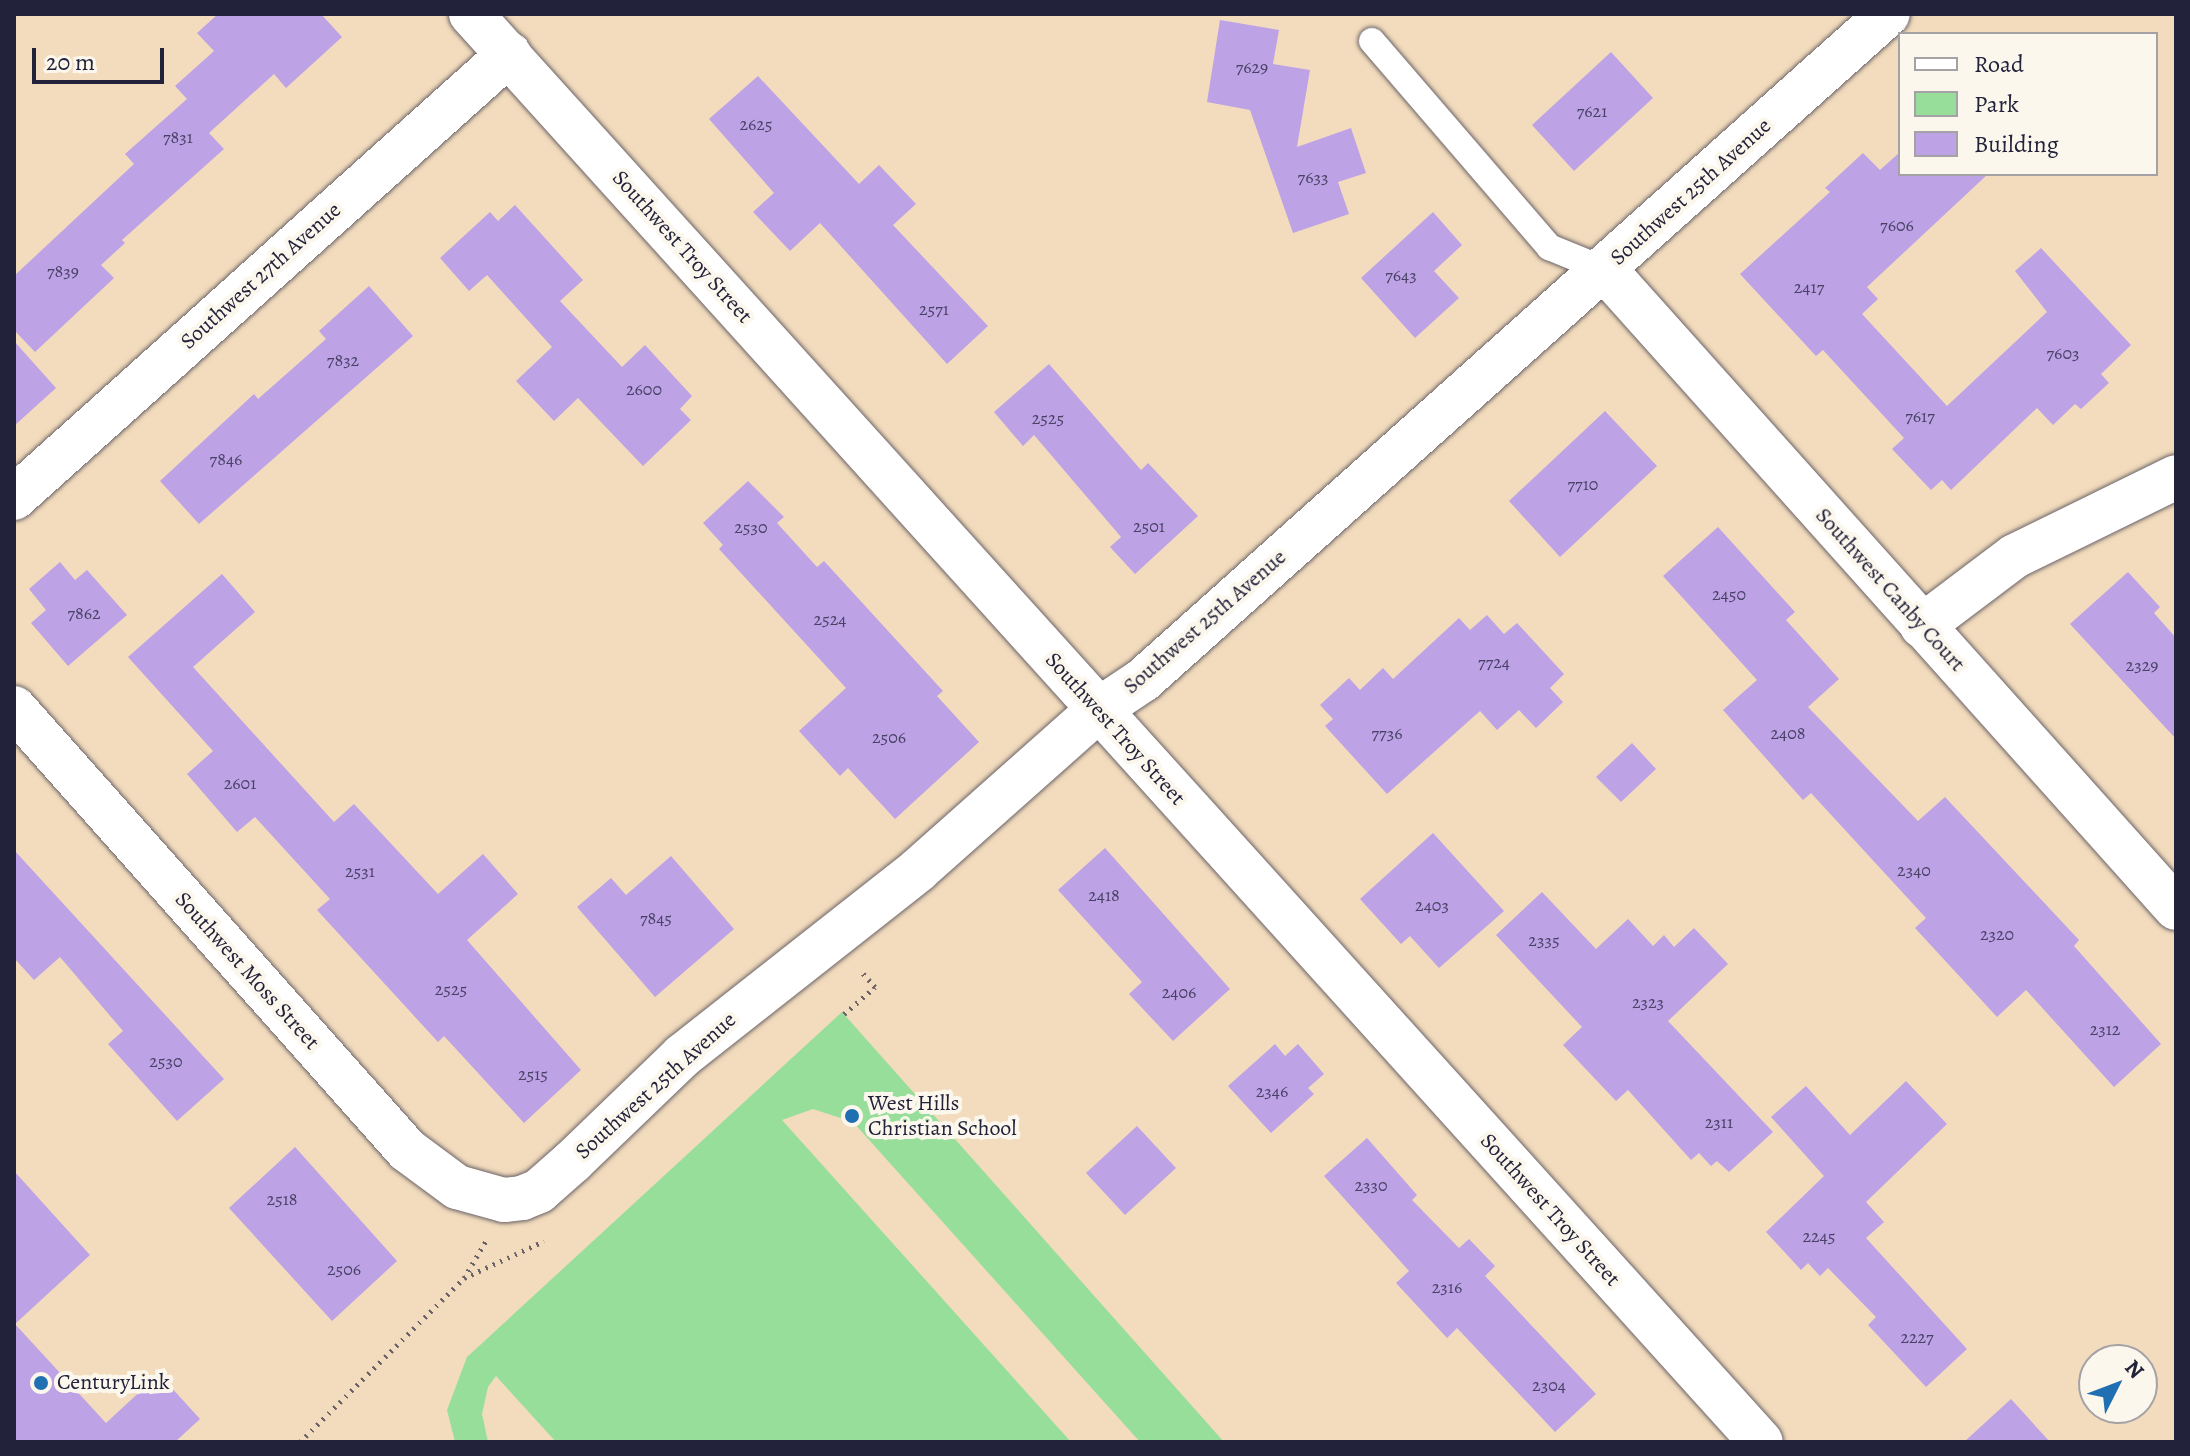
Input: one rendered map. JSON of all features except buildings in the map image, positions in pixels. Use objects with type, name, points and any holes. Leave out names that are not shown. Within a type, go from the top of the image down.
[{"type":"street","name":"Southwest Troy Street","points":[[471,14],[1761,1442]]},
{"type":"street","name":"Southwest 25th Avenue","points":[[504,1200],[539,1191],[682,1056],[918,870],[1098,710],[1143,680],[1888,14]]},
{"type":"street","name":"Southwest 27th Avenue","points":[[14,498],[509,54]]},
{"type":"street","name":"Southwest Canby Court","points":[[1605,270],[2176,908]]},
{"type":"street","points":[[1922,626],[2015,556],[2176,477]]},
{"type":"street","name":"Southwest Moss Street","points":[[14,708],[407,1150],[457,1187],[504,1200]]},
{"type":"lane","points":[[1372,41],[1549,247],[1605,270]]},
{"type":"path","points":[[300,1442],[464,1278],[504,1200]]},
{"type":"green space","name":"West Hills Christian School","points":[[842,1012],[1224,1442],[1140,1442],[853,1122],[813,1109],[782,1120],[1071,1442],[556,1442],[496,1376],[488,1387],[482,1414],[488,1442],[455,1442],[447,1410],[467,1357]]},
{"type":"place","name":"West Hills Christian School","points":[[852,1116]]},
{"type":"place","name":"CenturyLink","points":[[41,1383]]}]
